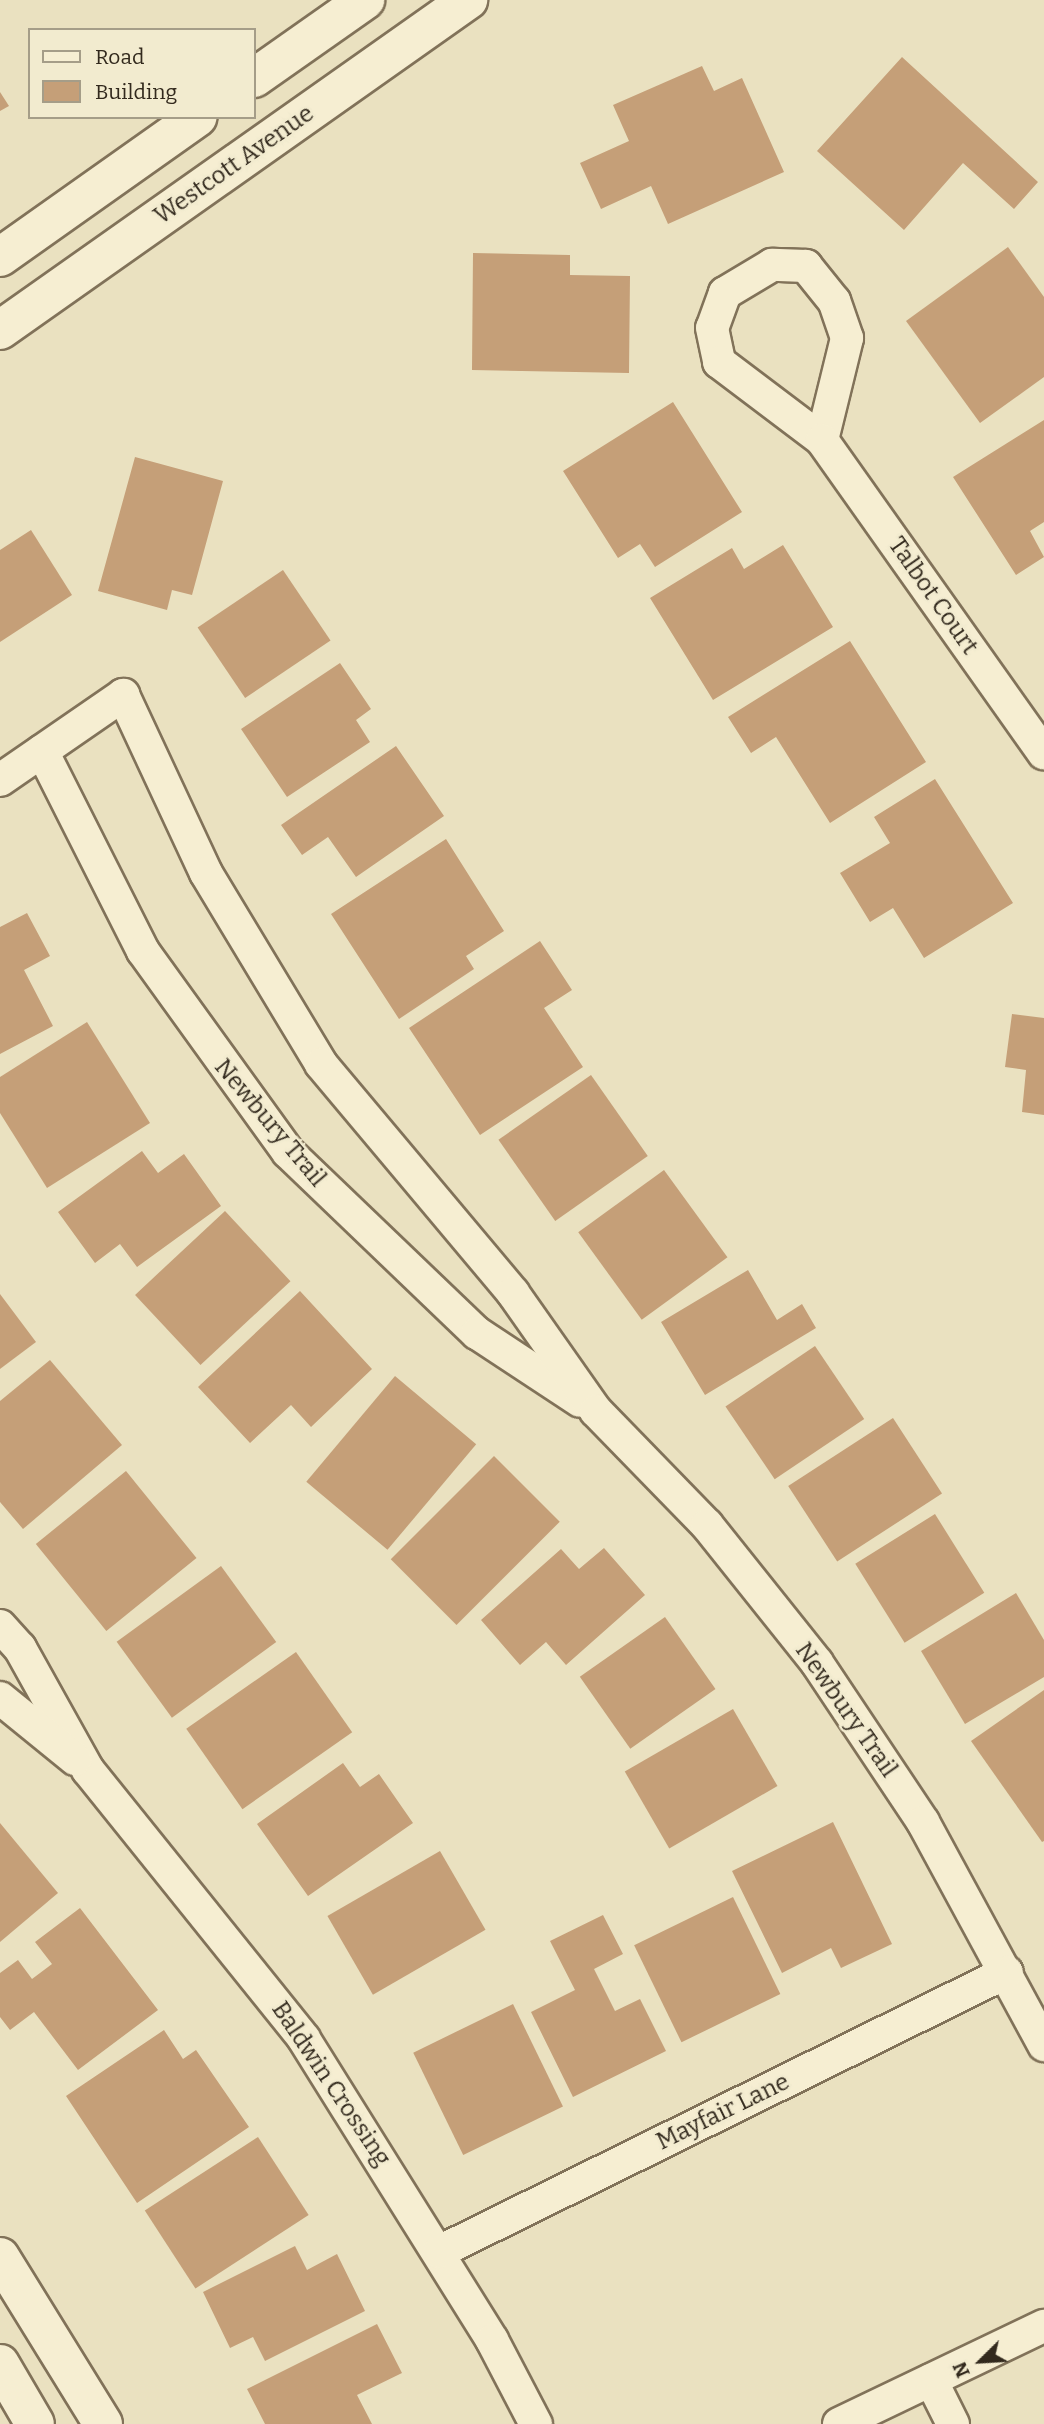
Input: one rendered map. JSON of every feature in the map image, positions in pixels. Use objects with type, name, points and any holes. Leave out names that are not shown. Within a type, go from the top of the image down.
[{"type":"street","points":[[256,77],[365,0]]},
{"type":"street","name":"Westcott Avenue","points":[[0,330],[468,0]]},
{"type":"street","points":[[0,257],[195,119]]},
{"type":"street","name":"Talbot Court","points":[[822,440],[847,338],[834,301],[806,266],[772,265],[724,293],[712,328],[719,362],[822,440],[1044,753]]},
{"type":"street","name":"Newbury Trail","points":[[596,1411],[477,1333],[288,1152],[143,951],[42,751],[123,695],[206,873],[300,1032],[386,1146],[513,1293],[596,1411],[707,1525],[817,1663],[923,1822],[1007,1972],[1044,2045]]},
{"type":"street","points":[[0,780],[42,751]]},
{"type":"street","name":"Baldwin Crossing","points":[[0,1626],[20,1648],[88,1770],[304,2039],[439,2252],[536,2424]]},
{"type":"street","name":"Baldwin Crossing","points":[[0,1698],[88,1770]]},
{"type":"street","name":"Mayfair Lane","points":[[439,2252],[1007,1972]]},
{"type":"street","points":[[3,2267],[103,2424]]},
{"type":"street","points":[[839,2424],[876,2416],[931,2380],[1044,2326]]},
{"type":"street","points":[[0,2364],[36,2424]]},
{"type":"street","points":[[931,2380],[953,2424]]},
{"type":"building","points":[[902,57],[1038,182],[1014,209],[963,163],[904,230],[817,151]]},
{"type":"building","points":[[702,66],[714,91],[742,78],[784,172],[668,224],[651,186],[601,209],[580,163],[629,141],[613,105]]},
{"type":"building","points":[[0,92],[9,106],[0,111]]},
{"type":"building","points":[[1008,247],[1044,297],[1044,377],[980,423],[906,321]]},
{"type":"building","points":[[473,253],[570,255],[570,275],[630,276],[629,373],[472,370]]},
{"type":"building","points":[[673,402],[742,512],[655,567],[640,544],[618,558],[563,471]]},
{"type":"building","points":[[1044,420],[1044,522],[1030,531],[1044,557],[1016,575],[953,477]]},
{"type":"building","points":[[135,457],[223,481],[192,595],[172,590],[167,610],[98,591]]},
{"type":"building","points":[[31,530],[72,595],[0,642],[0,550]]},
{"type":"building","points":[[783,545],[833,627],[713,700],[650,598],[732,548],[744,569]]},
{"type":"building","points":[[283,570],[331,640],[245,698],[198,628]]},
{"type":"building","points":[[850,641],[926,762],[830,823],[776,737],[751,753],[728,717]]},
{"type":"building","points":[[340,663],[371,709],[356,720],[370,742],[287,797],[241,729]]},
{"type":"building","points":[[396,746],[444,816],[356,877],[328,837],[302,855],[281,825]]},
{"type":"building","points":[[935,779],[1013,903],[924,958],[893,908],[870,922],[840,873],[890,843],[874,817]]},
{"type":"building","points":[[446,839],[504,931],[466,956],[474,969],[399,1019],[331,914]]},
{"type":"building","points":[[27,913],[50,956],[24,970],[53,1026],[0,1054],[0,927]]},
{"type":"building","points":[[540,941],[572,990],[544,1008],[583,1067],[480,1135],[409,1028]]},
{"type":"building","points":[[1012,1014],[1044,1018],[1044,1115],[1022,1112],[1026,1070],[1005,1067]]},
{"type":"building","points":[[87,1022],[150,1123],[47,1188],[0,1113],[0,1077]]},
{"type":"building","points":[[591,1075],[648,1156],[555,1221],[498,1140]]},
{"type":"building","points":[[142,1151],[158,1173],[184,1154],[221,1206],[137,1267],[120,1244],[95,1263],[58,1212]]},
{"type":"building","points":[[664,1170],[727,1257],[642,1320],[578,1232]]},
{"type":"building","points":[[225,1211],[290,1281],[201,1365],[135,1295]]},
{"type":"building","points":[[748,1270],[777,1320],[802,1304],[816,1328],[705,1395],[661,1322]]},
{"type":"building","points":[[300,1291],[372,1369],[311,1427],[291,1405],[250,1443],[198,1387]]},
{"type":"building","points":[[0,1294],[36,1342],[0,1369]]},
{"type":"building","points":[[815,1346],[864,1419],[775,1479],[725,1406]]},
{"type":"building","points":[[50,1360],[122,1445],[23,1529],[0,1502],[0,1401]]},
{"type":"building","points":[[395,1376],[476,1444],[387,1550],[306,1482]]},
{"type":"building","points":[[893,1418],[942,1493],[837,1562],[788,1486]]},
{"type":"building","points":[[494,1456],[560,1522],[457,1625],[391,1559]]},
{"type":"building","points":[[126,1471],[196,1558],[106,1631],[36,1544]]},
{"type":"building","points":[[935,1514],[984,1593],[905,1643],[855,1564]]},
{"type":"building","points":[[604,1548],[645,1595],[566,1665],[546,1642],[520,1665],[481,1620],[561,1549],[579,1569]]},
{"type":"building","points":[[221,1566],[276,1642],[172,1718],[117,1642]]},
{"type":"building","points":[[1016,1593],[1044,1640],[1044,1677],[965,1724],[921,1651]]},
{"type":"building","points":[[665,1617],[715,1689],[630,1749],[580,1677]]},
{"type":"building","points":[[296,1652],[352,1732],[242,1809],[186,1729]]},
{"type":"building","points":[[1044,1690],[1044,1841],[1042,1842],[971,1741]]},
{"type":"building","points":[[733,1709],[778,1786],[669,1849],[625,1772]]},
{"type":"building","points":[[343,1763],[360,1787],[379,1774],[413,1823],[308,1896],[257,1824]]},
{"type":"building","points":[[833,1822],[892,1944],[841,1968],[831,1948],[782,1973],[732,1871]]},
{"type":"building","points":[[0,1823],[58,1893],[0,1942]]},
{"type":"building","points":[[440,1851],[486,1930],[373,1995],[327,1916]]},
{"type":"building","points":[[733,1897],[780,1994],[681,2042],[634,1945]]},
{"type":"building","points":[[80,1908],[158,2010],[78,2070],[34,2012],[10,2030],[0,2017],[0,1973],[18,1960],[32,1979],[52,1964],[35,1942]]},
{"type":"building","points":[[603,1915],[623,1954],[594,1969],[615,2011],[640,1999],[666,2051],[573,2097],[531,2012],[575,1990],[550,1941]]},
{"type":"building","points":[[513,2004],[563,2106],[463,2155],[413,2053]]},
{"type":"building","points":[[164,2030],[183,2059],[196,2050],[249,2127],[137,2203],[66,2096]]},
{"type":"building","points":[[258,2137],[309,2215],[195,2289],[145,2211]]},
{"type":"building","points":[[295,2246],[307,2270],[337,2254],[365,2311],[265,2361],[253,2337],[230,2348],[203,2292]]},
{"type":"building","points":[[377,2324],[402,2373],[357,2395],[372,2424],[265,2424],[247,2389]]}]
